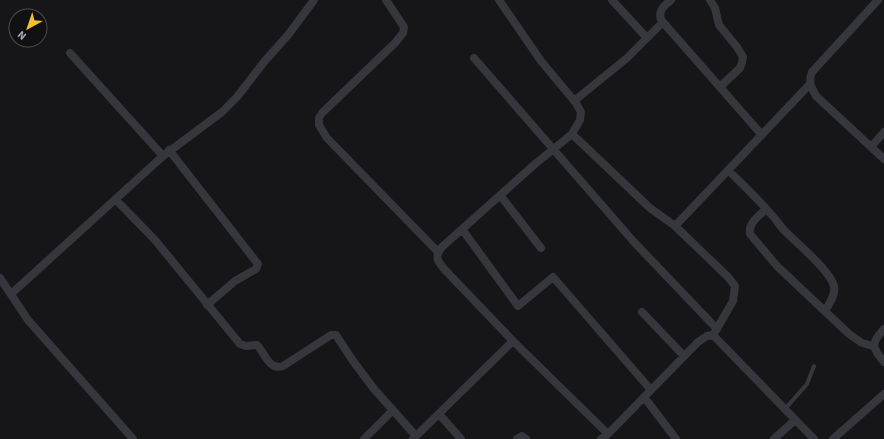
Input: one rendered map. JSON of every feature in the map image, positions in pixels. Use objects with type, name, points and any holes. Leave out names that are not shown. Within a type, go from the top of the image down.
[{"type":"street","points":[[11,294],[166,153],[222,112],[237,97],[314,0]]},
{"type":"street","points":[[386,0],[404,27],[403,33],[395,43],[322,113],[319,118],[319,125],[327,138],[343,156],[438,252],[440,264],[446,271],[605,436],[698,342],[715,332],[733,301],[735,286],[728,277],[675,226],[650,208],[572,134]]},
{"type":"street","points":[[438,252],[500,195],[572,134],[580,120],[581,112],[574,101],[541,61],[499,0]]},
{"type":"street","points":[[612,0],[647,38]]},
{"type":"street","points":[[670,0],[660,11],[663,22],[762,135]]},
{"type":"street","points":[[710,0],[715,8],[719,25],[743,57],[740,68],[720,86]]},
{"type":"street","points":[[878,0],[812,72],[810,84],[816,96],[884,159]]},
{"type":"street","points":[[574,101],[627,58],[663,22]]},
{"type":"street","points":[[70,53],[166,153],[258,264],[256,269],[235,281],[207,305]]},
{"type":"street","points":[[474,58],[634,242],[795,420],[814,439]]},
{"type":"street","points":[[675,226],[810,84]]},
{"type":"street","points":[[871,147],[884,132]]},
{"type":"street","points":[[728,170],[832,281],[834,292],[825,311]]},
{"type":"street","points":[[500,195],[541,248]]},
{"type":"street","points":[[116,200],[155,240],[240,344],[246,346],[257,345],[270,364],[274,367],[283,366],[331,335],[336,334],[353,361],[415,438],[514,341]]},
{"type":"street","points":[[766,209],[752,224],[749,229],[750,234],[778,266],[825,311],[856,339],[862,343],[874,346]]},
{"type":"street","points":[[462,229],[518,306],[553,277],[651,390]]},
{"type":"street","points":[[0,278],[28,320],[133,439]]},
{"type":"street","points":[[642,312],[684,356]]},
{"type":"street","points":[[884,329],[875,340],[874,346],[875,350],[884,362]]},
{"type":"street","points":[[833,439],[884,394]]},
{"type":"street","points":[[644,397],[676,439]]},
{"type":"street","points":[[364,439],[393,410]]},
{"type":"street","points":[[439,414],[461,439]]},
{"type":"street","points":[[774,439],[795,420]]},
{"type":"street","points":[[517,439],[522,436],[526,439]]},
{"type":"lane","points":[[785,409],[807,384],[814,366]]}]
